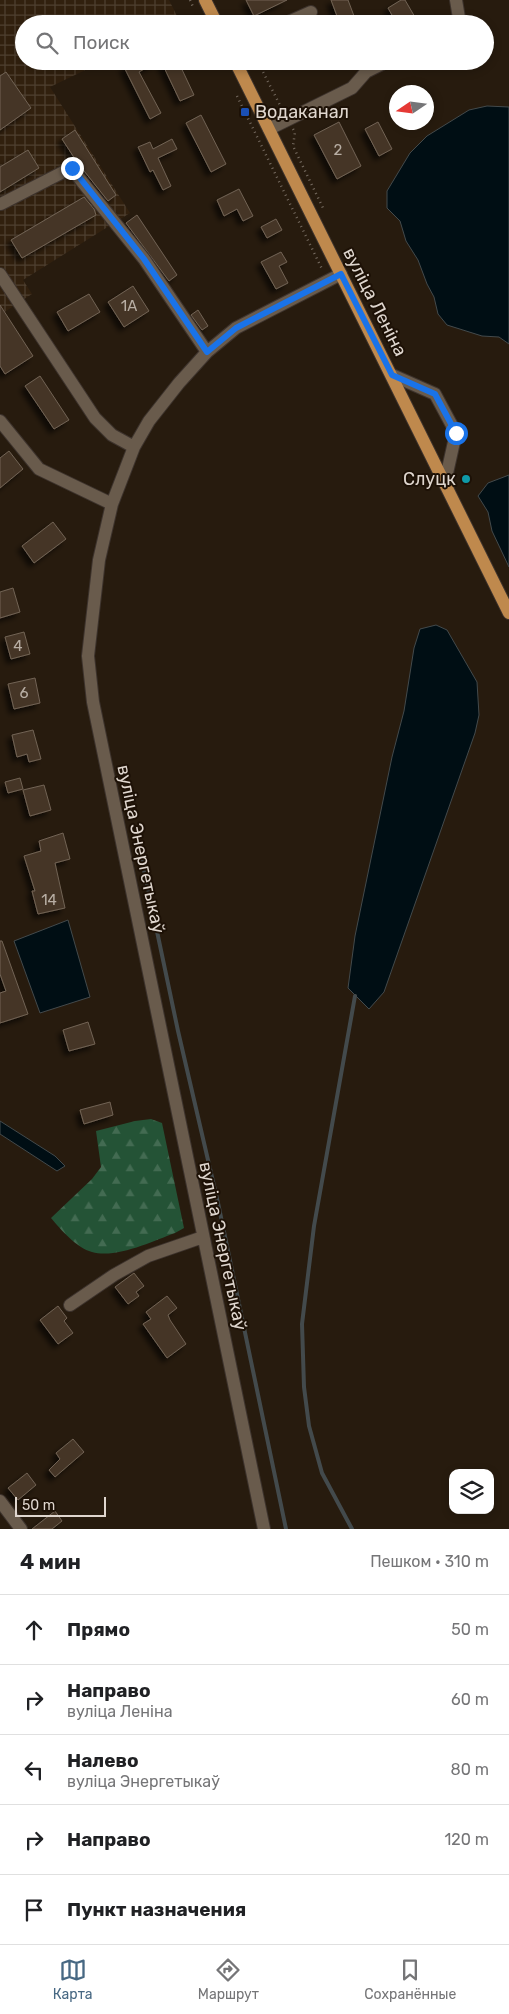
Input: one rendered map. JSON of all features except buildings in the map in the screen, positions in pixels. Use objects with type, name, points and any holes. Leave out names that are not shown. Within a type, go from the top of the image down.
[{"type":"main road","points":[[205,0],[212,15]]},
{"type":"main road","name":"вуліца Леніна","points":[[240,70],[509,613]]},
{"type":"street","points":[[456,0],[458,15]]},
{"type":"street","points":[[304,15],[311,12]]},
{"type":"street","points":[[269,129],[352,88],[370,70]]},
{"type":"street","points":[[1,204],[72,168],[144,259],[207,352]]},
{"type":"street","points":[[0,274],[95,418],[112,435],[134,447]]},
{"type":"street","name":"вуліца Энергетыкаў","points":[[264,1529],[93,702],[88,656],[99,560],[112,504],[134,447],[149,421],[179,382],[207,352],[236,328],[341,274]]},
{"type":"street","points":[[392,375],[435,394],[456,433],[444,482]]},
{"type":"street","points":[[0,421],[39,469],[112,504]]},
{"type":"street","points":[[70,1305],[114,1275],[148,1256],[203,1238]]},
{"type":"street","points":[[0,1501],[21,1529]]},
{"type":"path","points":[[262,70],[295,132],[293,146],[326,214],[302,229]]},
{"type":"path","points":[[237,95],[328,282]]},
{"type":"shaded area","points":[[0,0],[169,0],[176,15],[15,15],[15,70],[85,70],[50,87],[130,213],[23,280],[32,294],[0,315]]},
{"type":"shaded area","points":[[487,106],[509,107],[509,344],[499,337],[482,336],[447,325],[438,314],[434,297],[418,260],[406,241],[400,221],[387,208],[387,191],[410,153],[427,136],[469,110]]},
{"type":"shaded area","points":[[509,475],[509,567],[492,531],[488,512],[478,496],[488,483]]},
{"type":"shaded area","points":[[436,625],[447,630],[477,682],[479,715],[475,733],[384,992],[369,1009],[348,988],[355,936],[392,757],[404,711],[414,648],[420,629]]},
{"type":"shaded area","points":[[68,920],[90,997],[40,1013],[14,941]]},
{"type":"shaded area","points":[[0,1121],[55,1156],[65,1166],[57,1171],[0,1134]]},
{"type":"green space","points":[[151,1119],[162,1123],[184,1228],[175,1233],[123,1251],[102,1254],[86,1250],[70,1238],[51,1218],[92,1179],[101,1167],[96,1131]]},
{"type":"waterway","points":[[139,846],[178,1031],[218,1203],[286,1529]]},
{"type":"waterway","points":[[352,1529],[322,1473],[309,1426],[304,1387],[302,1324],[314,1226],[355,996]]},
{"type":"place","name":"Водаканал","points":[[245,112]]},
{"type":"place","name":"Слуцк","points":[[466,479]]},
{"type":"route","points":[[72,168],[144,259],[207,352],[236,328],[341,274],[392,375],[435,394],[456,433]]}]
